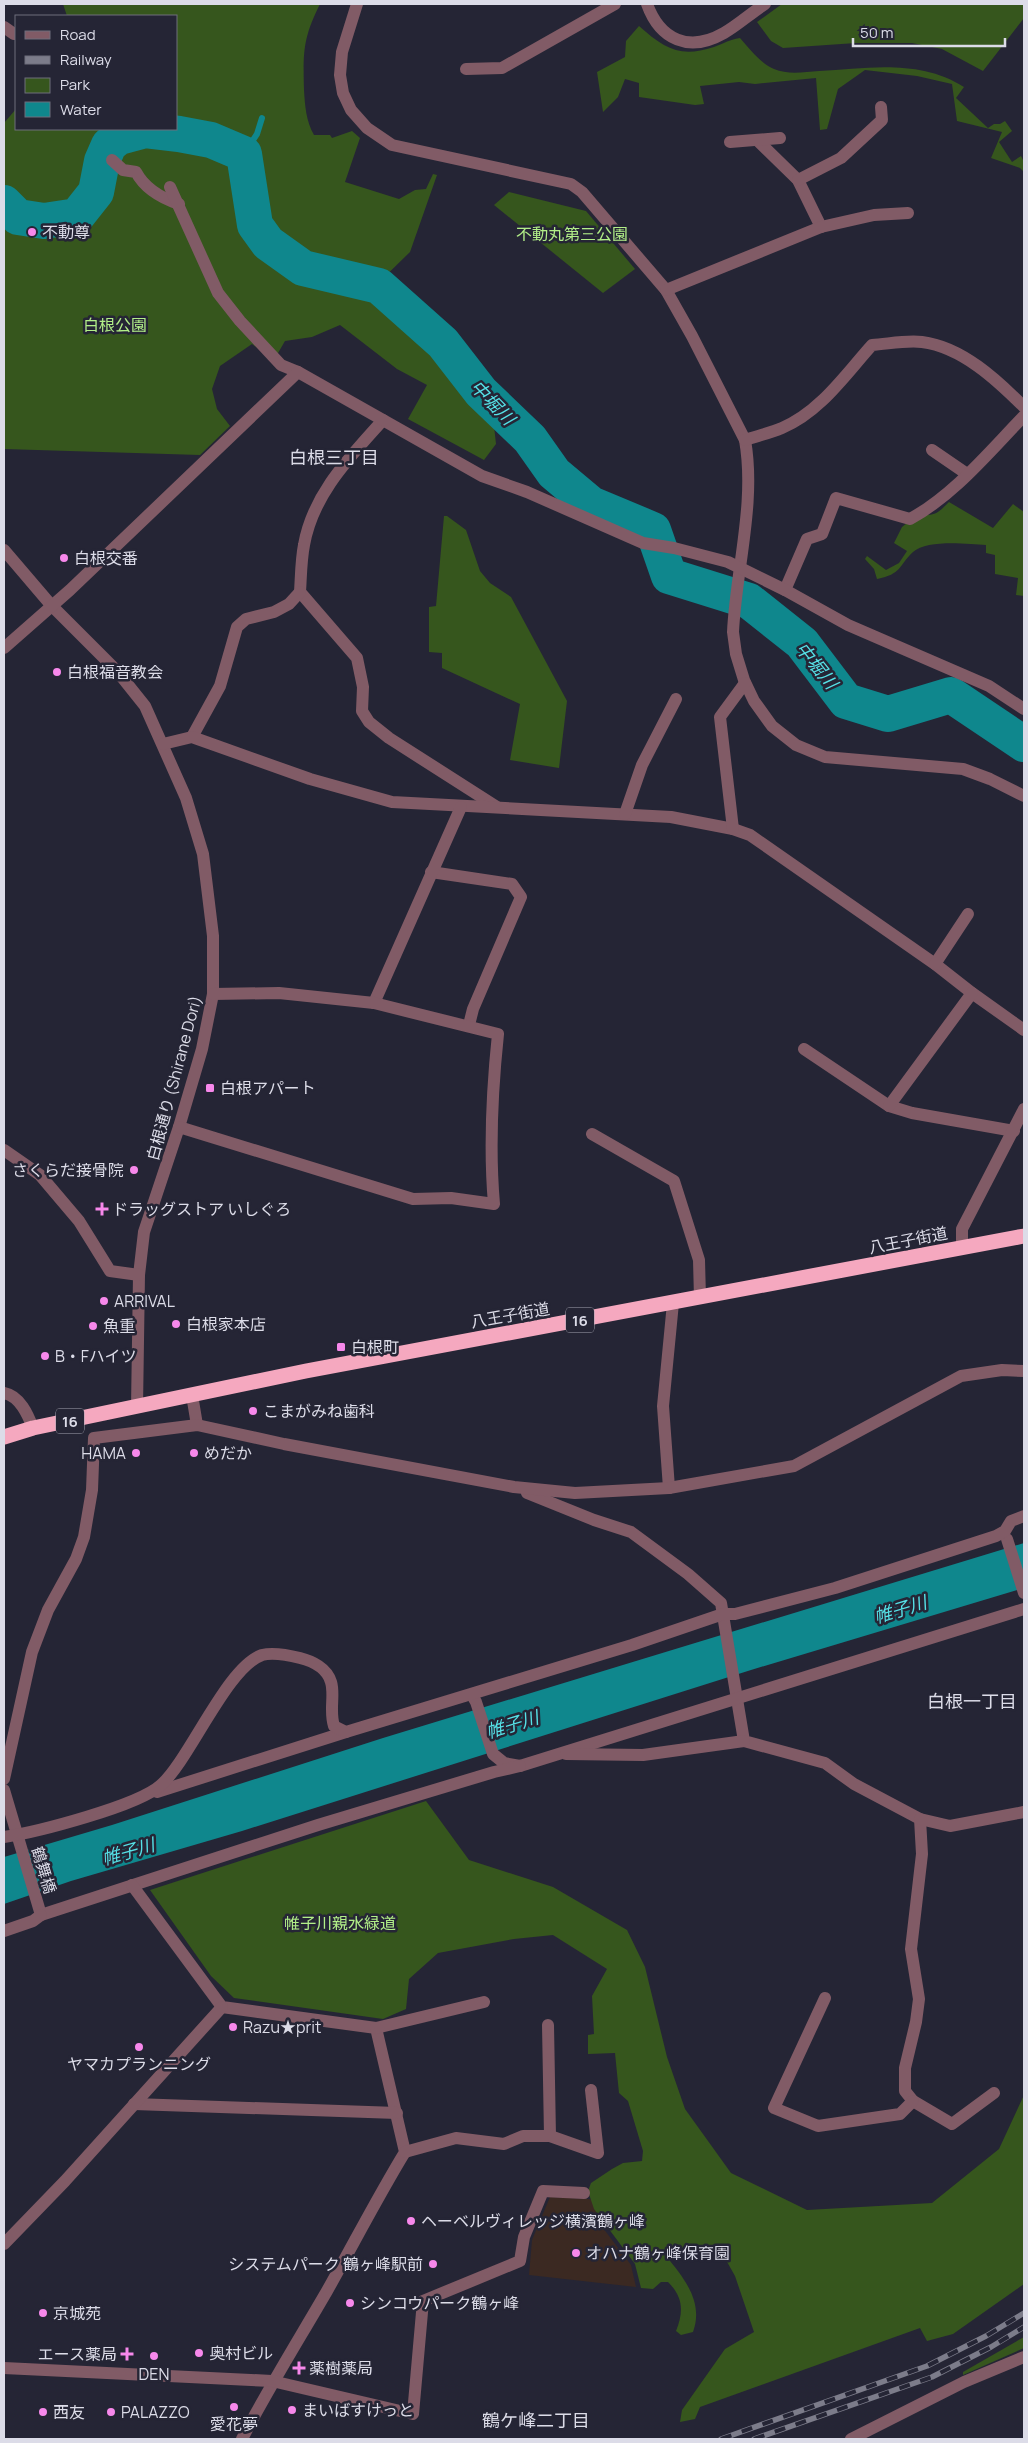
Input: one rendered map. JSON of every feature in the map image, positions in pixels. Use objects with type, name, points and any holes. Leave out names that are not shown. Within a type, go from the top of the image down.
[{"type":"highway","name":"八王子街道","points":[[4,1437],[34,1428],[387,1356],[673,1304],[1024,1236]]},
{"type":"street","points":[[357,4],[342,52],[340,75],[343,93],[351,110],[366,128],[392,145],[571,184],[582,192],[666,290],[692,336],[744,440],[747,454],[748,496],[734,607],[733,632],[736,654],[745,684],[754,701],[772,726],[796,745],[825,757],[963,769],[990,779],[1024,796]]},
{"type":"street","points":[[466,69],[502,68],[615,4]]},
{"type":"street","points":[[647,4],[651,15],[663,33],[680,42],[701,42],[723,34],[766,4]]},
{"type":"street","points":[[798,180],[840,158],[882,120],[881,107]]},
{"type":"street","points":[[730,142],[780,138]]},
{"type":"street","points":[[757,140],[798,180],[821,227]]},
{"type":"street","points":[[112,160],[123,170],[136,172],[140,180],[160,198],[179,204]]},
{"type":"street","points":[[170,187],[218,293],[240,321],[281,365],[298,372],[482,476],[527,492],[643,543],[674,548],[728,562],[738,574],[785,590],[848,625],[989,686],[1024,709]]},
{"type":"street","points":[[666,290],[821,227],[874,215],[908,213]]},
{"type":"street","points":[[744,440],[783,428],[805,414],[828,396],[872,345],[921,342],[948,348],[1001,384],[1024,407]]},
{"type":"street","points":[[4,648],[70,590],[298,372]]},
{"type":"street","points":[[785,590],[807,539],[822,534],[836,498],[910,519],[931,507],[967,474],[1024,416]]},
{"type":"street","points":[[192,737],[220,686],[237,627],[246,619],[274,612],[289,604],[300,592],[304,545],[318,502],[332,478],[382,420]]},
{"type":"street","points":[[932,450],[967,474]]},
{"type":"street","name":"白根通り (Shirane Dori)","points":[[4,550],[51,605],[117,671],[145,706],[186,798],[203,854],[213,936],[213,994],[202,1049],[179,1127],[144,1232],[139,1276],[137,1407]]},
{"type":"street","points":[[300,592],[357,658],[364,686],[362,712],[369,722],[389,738],[498,807]]},
{"type":"street","points":[[733,829],[720,716],[745,684]]},
{"type":"street","points":[[625,814],[642,765],[676,699]]},
{"type":"street","points":[[163,744],[192,737],[292,773],[361,795],[392,802],[671,817],[733,829],[750,835],[936,964],[972,994],[1024,1030]]},
{"type":"street","points":[[374,1003],[461,807]]},
{"type":"street","points":[[431,872],[512,884],[521,897],[473,1009],[469,1025]]},
{"type":"street","points":[[936,964],[968,914]]},
{"type":"street","points":[[179,1127],[413,1199],[451,1198],[494,1204],[491,1169],[493,1090],[498,1034],[469,1025],[374,1003],[279,994],[213,994]]},
{"type":"street","points":[[889,1106],[972,994]]},
{"type":"street","points":[[804,1050],[889,1106],[912,1113],[1014,1131]]},
{"type":"street","points":[[962,1248],[962,1229],[1024,1109]]},
{"type":"street","points":[[592,1134],[674,1181],[699,1260],[700,1298]]},
{"type":"street","points":[[4,1150],[40,1175],[79,1221],[110,1271],[139,1276]]},
{"type":"street","points":[[669,1488],[663,1406],[673,1304]]},
{"type":"street","points":[[4,1780],[32,1652],[48,1610],[76,1559],[84,1537],[92,1490],[94,1438],[197,1425],[284,1444],[514,1487],[575,1493],[669,1488],[794,1466],[961,1376],[994,1370],[1024,1371]]},
{"type":"street","points":[[4,1393],[8,1394],[27,1411],[34,1428]]},
{"type":"street","points":[[192,1395],[197,1425]]},
{"type":"street","points":[[514,1487],[594,1520],[631,1532],[650,1543],[697,1581],[720,1603],[744,1741]]},
{"type":"street","points":[[13,1838],[143,1798],[170,1786],[346,1732],[474,1699],[632,1645],[723,1617],[835,1588],[996,1536],[1005,1531],[1011,1521],[1024,1516]]},
{"type":"street","points":[[1007,1539],[1024,1593]]},
{"type":"street","points":[[4,1931],[33,1922],[40,1911],[132,1885],[336,1820],[559,1754],[735,1695],[1024,1609]]},
{"type":"street","points":[[143,1798],[162,1785],[228,1688],[244,1668],[262,1655],[284,1654],[306,1659],[323,1668],[332,1682],[331,1717],[334,1726],[346,1732]]},
{"type":"street","points":[[474,1699],[493,1754],[504,1763],[520,1766]]},
{"type":"street","points":[[559,1754],[592,1756],[643,1755],[744,1741],[825,1763],[854,1784],[920,1819],[950,1826],[1024,1812]]},
{"type":"street","name":"鶴舞橋","points":[[4,1790],[13,1838],[40,1911]]},
{"type":"street","points":[[920,1819],[922,1854],[911,1949],[919,1999],[916,2022],[904,2068],[905,2092],[913,2101],[952,2124],[994,2093]]},
{"type":"street","points":[[132,1885],[222,2008],[376,2028],[484,2002]]},
{"type":"street","points":[[824,1998],[774,2108],[818,2126],[900,2114],[913,2101]]},
{"type":"street","points":[[4,2244],[222,2008]]},
{"type":"street","points":[[548,2025],[550,2136]]},
{"type":"street","points":[[242,2439],[272,2381],[327,2290],[376,2200],[405,2152],[376,2028]]},
{"type":"street","points":[[405,2152],[456,2138],[504,2144],[524,2136],[550,2136],[598,2153],[591,2090]]},
{"type":"street","points":[[134,2104],[397,2113]]},
{"type":"street","points":[[4,2368],[272,2381],[413,2414],[423,2301],[520,2261],[524,2236],[543,2191],[584,2193]]},
{"type":"street","points":[[851,2439],[964,2382],[1024,2356]]},
{"type":"shaded area","name":"オハナ鶴ヶ峰保育園","points":[[550,2197],[606,2200],[603,2228],[631,2265],[636,2287],[529,2275],[532,2240]]},
{"type":"green space","name":"白根公園","points":[[63,4],[320,4],[310,26],[305,46],[305,108],[314,135],[330,135],[332,138],[352,131],[360,138],[345,182],[399,199],[415,190],[426,189],[433,174],[437,175],[410,252],[368,293],[444,362],[494,426],[496,444],[484,460],[408,419],[427,385],[397,369],[340,325],[312,337],[285,341],[274,360],[252,344],[220,366],[212,389],[217,409],[230,426],[200,455],[4,449],[4,123],[15,110],[15,130],[178,130],[178,15],[67,15]]},
{"type":"green space","points":[[782,4],[1024,4],[1024,18],[983,71],[942,49],[912,43],[856,43],[783,48],[771,41],[757,22]]},
{"type":"green space","points":[[639,26],[665,46],[682,51],[702,50],[740,38],[764,63],[774,69],[790,73],[894,67],[930,72],[947,78],[964,87],[956,98],[988,128],[1005,121],[1012,131],[999,142],[1012,162],[1021,156],[1024,162],[1024,172],[1020,168],[991,158],[1002,132],[957,121],[952,84],[917,76],[865,70],[838,89],[827,129],[820,130],[816,78],[755,84],[739,82],[700,86],[704,104],[695,105],[639,97],[639,83],[625,79],[618,97],[603,112],[597,72],[625,57],[626,41]]},
{"type":"green space","name":"不動丸第三公園","points":[[509,192],[586,211],[635,269],[603,293],[494,205]]},
{"type":"green space","points":[[949,502],[993,528],[1013,504],[1024,512],[1024,596],[1016,595],[1018,578],[995,574],[995,555],[986,553],[986,545],[948,543],[928,545],[913,552],[899,569],[891,575],[877,579],[874,569],[865,559],[867,556],[886,570],[899,563],[907,551],[894,543],[902,527],[919,513],[929,515],[936,513]]},
{"type":"green space","points":[[444,516],[447,516],[466,530],[480,571],[490,583],[511,597],[567,701],[559,768],[510,760],[520,704],[442,668],[442,653],[429,652],[429,607],[436,606]]},
{"type":"green space","name":"帷子川親水緑道","points":[[426,1801],[469,1860],[553,1887],[627,1930],[645,1967],[667,2057],[685,2109],[731,2173],[807,2210],[932,2203],[999,2149],[1024,2095],[1024,2284],[953,2334],[927,2341],[920,2328],[700,2407],[695,2419],[680,2422],[682,2410],[725,2349],[754,2332],[735,2276],[726,2260],[720,2262],[691,2249],[666,2256],[690,2291],[696,2311],[693,2332],[681,2335],[676,2331],[681,2311],[677,2293],[668,2282],[661,2282],[653,2289],[641,2288],[635,2264],[594,2209],[588,2191],[591,2183],[623,2163],[642,2161],[643,2151],[628,2101],[619,2093],[615,2053],[588,2054],[588,2035],[594,2034],[592,1996],[607,1969],[553,1935],[514,1939],[438,1953],[409,1979],[406,2009],[383,2019],[234,1998],[211,1976],[150,1890]]},
{"type":"green space","points":[[1024,2337],[1024,2348],[963,2375],[963,2372]]},
{"type":"water","name":"帷子川","points":[[1024,1543],[1024,1588],[751,1670],[242,1831],[71,1881],[4,1904],[4,1857],[112,1825],[383,1738]]},
{"type":"waterway","points":[[244,154],[257,134],[262,118]]},
{"type":"waterway","name":"中堀川","points":[[4,203],[18,217],[44,221],[77,216],[96,192],[102,161],[109,145],[119,137],[145,130],[211,140],[244,154],[255,225],[268,243],[303,268],[379,286],[443,343],[481,392],[530,439],[554,473],[591,504],[653,530],[669,576],[749,601],[802,643],[846,701],[888,714],[951,695],[1024,744]]},
{"type":"railway","points":[[721,2439],[927,2366],[986,2336],[1024,2313]]},
{"type":"railway","points":[[754,2439],[932,2377],[991,2347],[1024,2327]]},
{"type":"place","name":"不動尊","points":[[32,232]]},
{"type":"place","name":"白根交番","points":[[64,558]]},
{"type":"place","name":"白根福音教会","points":[[57,672]]},
{"type":"place","name":"白根アパート","points":[[210,1088]]},
{"type":"place","name":"さくらだ接骨院","points":[[134,1170]]},
{"type":"place","name":"ドラッグストア いしぐろ","points":[[102,1209]]},
{"type":"place","name":"ARRIVAL","points":[[104,1301]]},
{"type":"place","name":"白根家本店","points":[[176,1324]]},
{"type":"place","name":"魚重","points":[[93,1326]]},
{"type":"place","name":"白根町","points":[[341,1347]]},
{"type":"place","name":"B・Fハイツ","points":[[45,1356]]},
{"type":"place","name":"こまがみね歯科","points":[[253,1411]]},
{"type":"place","name":"HAMA","points":[[136,1453]]},
{"type":"place","name":"めだか","points":[[194,1453]]},
{"type":"place","name":"Razu★prit","points":[[233,2027]]},
{"type":"place","name":"ヤマカプランニング","points":[[139,2047]]},
{"type":"place","name":"ヘーベルヴィレッジ横濱鶴ヶ峰","points":[[411,2221]]},
{"type":"place","name":"オハナ鶴ヶ峰保育園","points":[[576,2253]]},
{"type":"place","name":"システムパーク 鶴ヶ峰駅前","points":[[433,2264]]},
{"type":"place","name":"シンコウパーク鶴ヶ峰","points":[[350,2303]]},
{"type":"place","name":"京城苑","points":[[43,2313]]},
{"type":"place","name":"奥村ビル","points":[[199,2353]]},
{"type":"place","name":"エース薬局","points":[[127,2354]]},
{"type":"place","name":"DEN","points":[[154,2356]]},
{"type":"place","name":"薬樹薬局","points":[[299,2368]]},
{"type":"place","name":"愛花夢","points":[[234,2407]]},
{"type":"place","name":"まいばすけっと","points":[[292,2410]]},
{"type":"place","name":"西友","points":[[43,2412]]},
{"type":"place","name":"PALAZZO","points":[[111,2412]]},
{"type":"district","name":"白根三丁目","points":[[334,457]]},
{"type":"district","name":"白根一丁目","points":[[972,1701]]},
{"type":"district","name":"鶴ケ峰二丁目","points":[[536,2420]]}]
